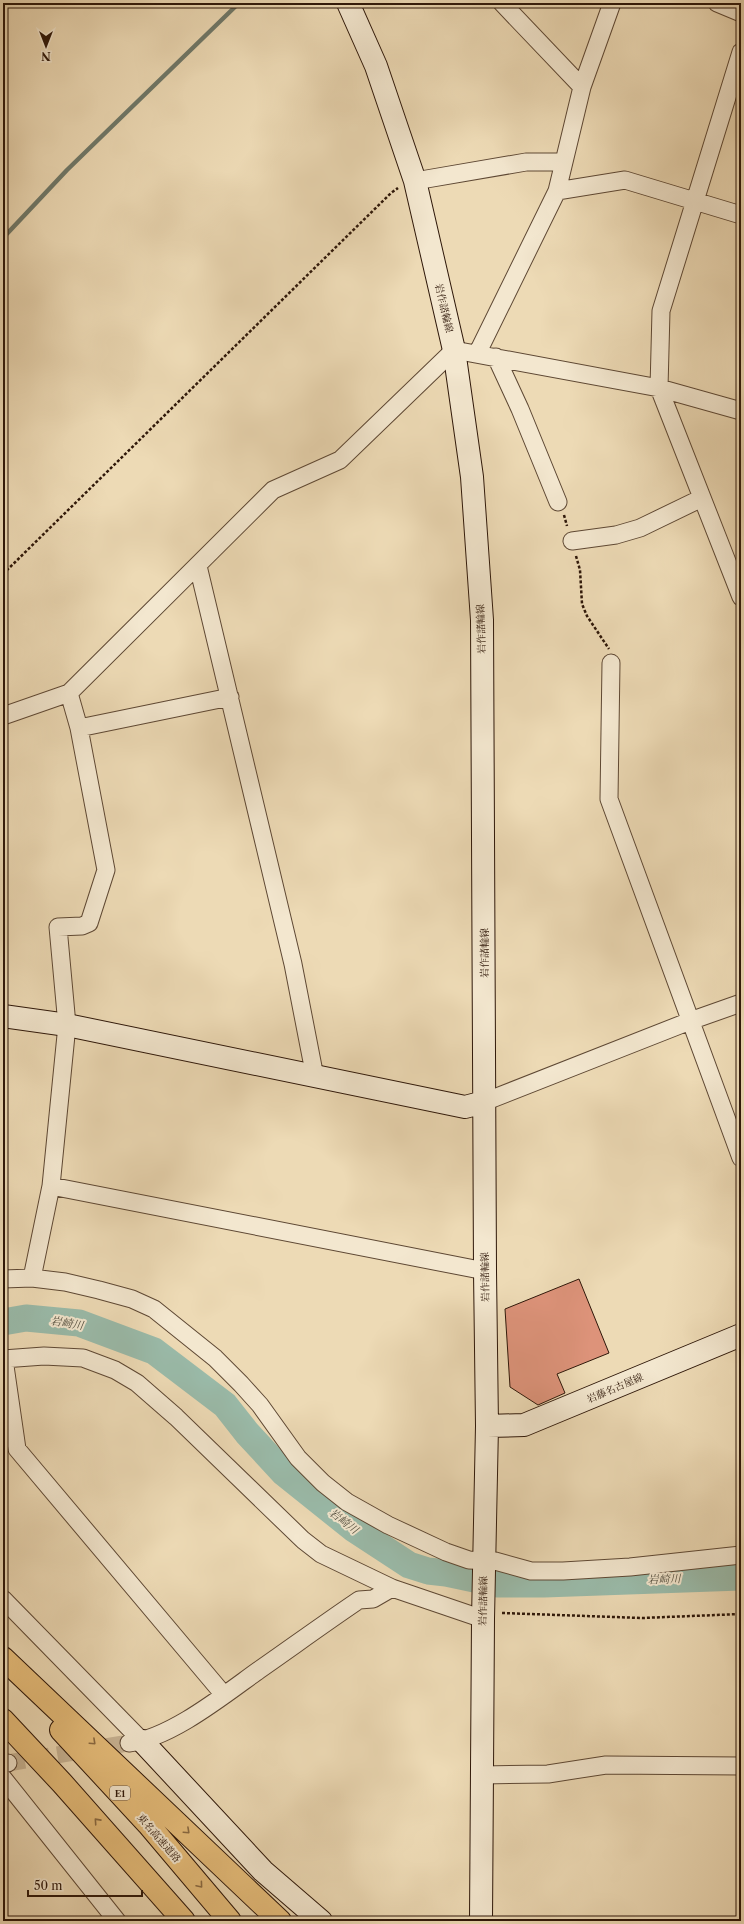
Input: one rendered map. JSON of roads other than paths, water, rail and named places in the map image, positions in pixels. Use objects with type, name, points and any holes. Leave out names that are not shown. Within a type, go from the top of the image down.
[{"type":"highway","points":[[3,1658],[280,1921]]},
{"type":"highway","name":"東名高速道路","points":[[3,1671],[53,1721],[148,1824],[230,1921]]},
{"type":"highway","points":[[3,1720],[123,1850],[184,1921]]},
{"type":"highway","points":[[123,1850],[172,1921]]},
{"type":"main road","name":"岩作諸輪線","points":[[348,3],[376,66],[415,181],[454,350],[472,477],[482,620],[484,1271],[487,1426],[483,1611],[481,1921]]},
{"type":"main road","points":[[3,1016],[67,1025],[465,1107],[484,1102]]},
{"type":"main road","name":"岩藤名古屋線","points":[[487,1426],[524,1425],[741,1335]]},
{"type":"main road","points":[[136,1742],[263,1871],[321,1921]]},
{"type":"street","points":[[502,3],[582,87]]},
{"type":"street","points":[[477,354],[557,191],[582,87],[612,3]]},
{"type":"street","points":[[717,3],[741,13]]},
{"type":"street","points":[[741,52],[694,200],[661,311],[658,388],[741,597]]},
{"type":"street","points":[[415,181],[526,162],[553,160],[564,162]]},
{"type":"street","points":[[557,191],[625,180],[741,215]]},
{"type":"street","points":[[3,716],[69,693],[273,490],[340,460],[454,350],[658,388],[741,411]]},
{"type":"street","points":[[496,357],[520,409],[558,502]]},
{"type":"street","points":[[572,541],[616,535],[640,528],[702,498]]},
{"type":"street","points":[[198,566],[293,964],[315,1077]]},
{"type":"street","points":[[611,663],[609,799],[741,1158]]},
{"type":"street","points":[[32,1278],[51,1186],[67,1025],[58,927],[82,926],[89,923],[106,870],[79,728],[69,693]]},
{"type":"street","points":[[79,728],[230,697]]},
{"type":"street","points":[[484,1102],[690,1021],[741,1003]]},
{"type":"street","points":[[51,1186],[484,1271]]},
{"type":"street","points":[[3,1279],[32,1278],[65,1282],[132,1299],[154,1309],[215,1358],[241,1384],[260,1405],[298,1458],[324,1483],[347,1502],[388,1525],[446,1552],[469,1560],[484,1563],[495,1561],[531,1571],[563,1571],[630,1567],[741,1555]]},
{"type":"street","points":[[224,1695],[17,1449],[4,1359],[44,1356],[83,1358],[116,1370],[137,1383],[176,1416],[309,1545],[321,1554],[392,1588],[483,1611]]},
{"type":"street","points":[[3,1599],[136,1742],[172,1728],[224,1695],[358,1600],[373,1599],[392,1588]]},
{"type":"street","points":[[482,1775],[548,1774],[606,1765],[741,1766]]},
{"type":"street","points":[[5,1768],[117,1921]]},
{"type":"waterway","points":[[3,238],[67,170],[239,3]]},
{"type":"waterway","name":"岩崎川","points":[[3,1322],[26,1318],[79,1323],[154,1351],[225,1405],[247,1433],[284,1473],[354,1529],[409,1565],[428,1571],[446,1573],[498,1584],[544,1584],[741,1577]]},
{"type":"tunnel","points":[[8,1763],[129,1743]]}]
